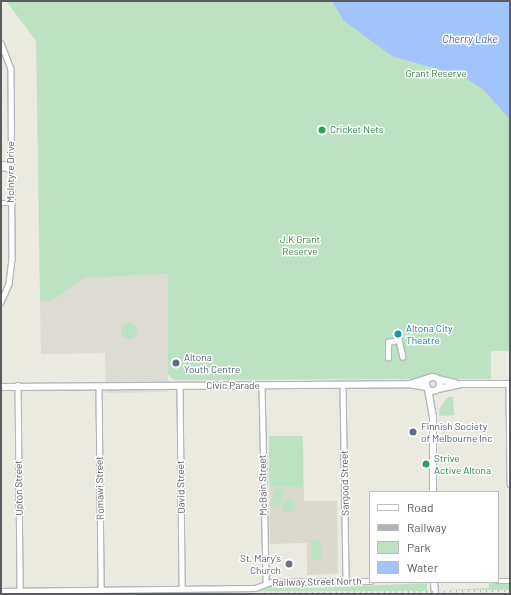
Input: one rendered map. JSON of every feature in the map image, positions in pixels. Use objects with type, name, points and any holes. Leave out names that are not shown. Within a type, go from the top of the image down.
[{"type":"street","name":"McIntyre Drive","points":[[1,44],[11,65],[12,203],[12,270],[1,302]]},
{"type":"street","points":[[1,164],[11,167]]},
{"type":"street","points":[[1,167],[11,167]]},
{"type":"street","points":[[1,203],[12,203]]},
{"type":"street","points":[[388,358],[388,342],[399,340],[403,357]]},
{"type":"street","points":[[434,491],[433,417],[428,388],[429,378],[461,384],[510,384],[510,484]]},
{"type":"street","name":"Civic Parade","points":[[408,384],[429,378]]},
{"type":"street","points":[[433,417],[438,390],[438,379]]},
{"type":"street","name":"Civic Parade","points":[[1,387],[408,384],[438,390]]},
{"type":"street","points":[[438,390],[461,384]]},
{"type":"street","name":"McBain Street","points":[[262,385],[266,583]]},
{"type":"street","name":"Sargood Street","points":[[343,385],[346,581]]},
{"type":"street","name":"Romawi Street","points":[[99,386],[101,590]]},
{"type":"street","name":"David Street","points":[[180,386],[182,588]]},
{"type":"street","name":"Upton Street","points":[[18,387],[20,590]]},
{"type":"street","name":"Railway Street North","points":[[1,591],[255,588],[266,583],[369,581]]},
{"type":"street","points":[[499,581],[510,581]]},
{"type":"street","points":[[434,583],[434,594]]},
{"type":"shaded area","points":[[168,274],[168,392],[106,393],[105,353],[41,354],[40,302],[51,301],[84,278]]},
{"type":"shaded area","points":[[269,436],[303,436],[304,501],[337,501],[338,574],[307,575],[307,543],[270,544]]},
{"type":"green space","name":"J.K Grant Reserve","points":[[6,1],[510,1],[510,351],[491,351],[491,379],[448,379],[430,374],[419,379],[174,380],[168,375],[168,274],[84,278],[51,301],[40,302],[36,41]]},
{"type":"green space","points":[[129,323],[135,325],[137,331],[135,337],[129,339],[123,337],[121,331],[123,325]]},
{"type":"green space","points":[[448,397],[453,397],[454,415],[439,416],[439,409]]},
{"type":"green space","points":[[269,436],[303,436],[303,487],[269,487]]},
{"type":"green space","points":[[276,488],[284,491],[278,508],[270,505]]},
{"type":"green space","points":[[289,499],[294,501],[296,506],[294,511],[289,513],[284,511],[282,506],[284,501]]},
{"type":"green space","points":[[311,540],[321,540],[321,560],[311,560]]},
{"type":"green space","points":[[427,583],[427,591],[2,592],[258,590],[276,585],[276,588],[316,588]]},
{"type":"green space","points":[[489,583],[510,583],[510,590],[442,590],[489,588]]},
{"type":"water","name":"Cherry Lake","points":[[332,1],[510,1],[510,120],[484,90],[464,77],[392,56],[344,21]]},
{"type":"railway","points":[[222,594],[510,591]]},
{"type":"place","name":"Cricket Nets","points":[[322,130]]},
{"type":"place","name":"Altona City Theatre","points":[[398,334]]},
{"type":"place","name":"Altona Youth Centre","points":[[176,363]]},
{"type":"place","name":"Finnish Society of Melbourne Inc","points":[[413,432]]},
{"type":"place","name":"Strive Active Altona","points":[[426,464]]},
{"type":"place","name":"St. Mary's Church","points":[[289,564]]},
{"type":"park label","name":"Grant Reserve","points":[[436,74]]}]
